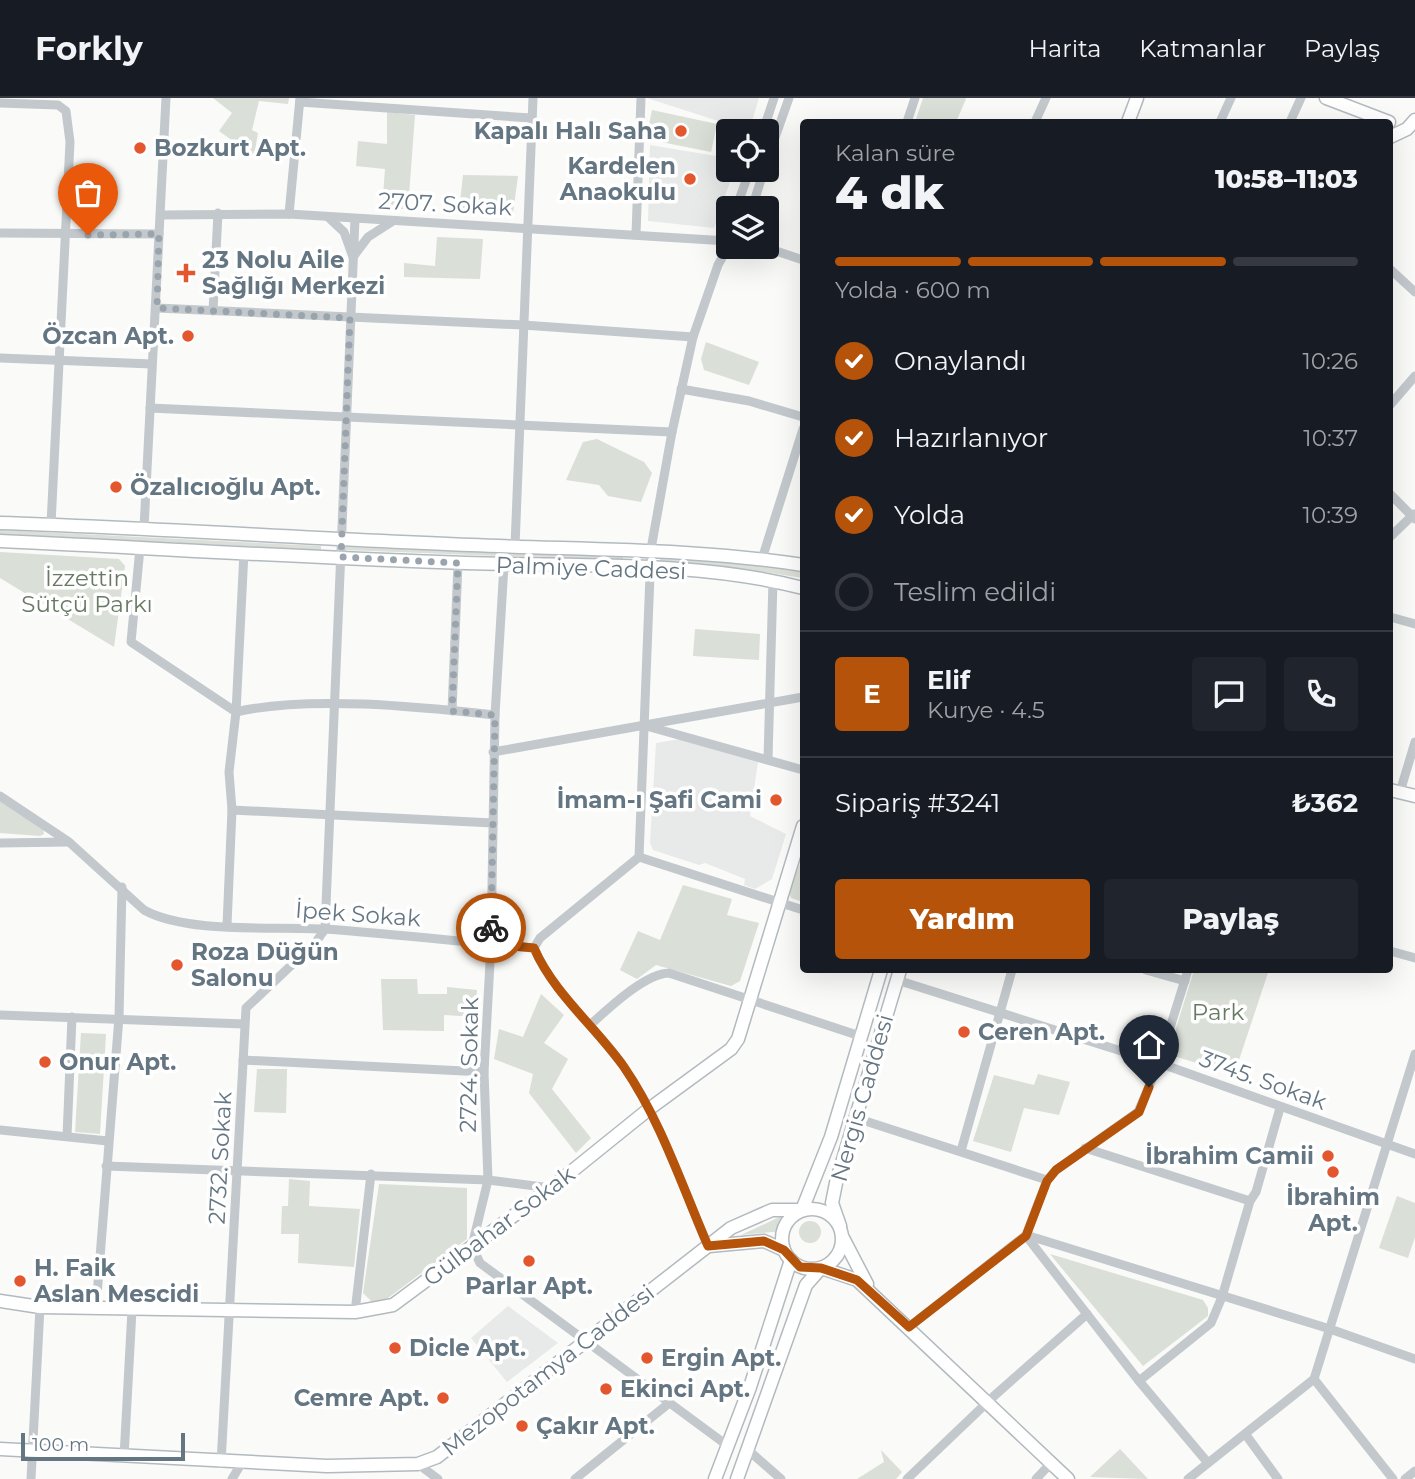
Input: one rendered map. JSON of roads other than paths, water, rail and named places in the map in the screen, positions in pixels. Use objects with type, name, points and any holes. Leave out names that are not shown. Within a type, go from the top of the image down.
[{"type":"main road","points":[[1129,119],[1137,98]]},
{"type":"main road","points":[[1325,98],[1379,119]]},
{"type":"main road","points":[[1393,124],[1413,127]]},
{"type":"main road","points":[[1393,136],[1413,127]]},
{"type":"main road","name":"Palmiye Caddesi","points":[[0,523],[515,546],[651,549],[800,565]]},
{"type":"main road","name":"Palmiye Caddesi","points":[[0,541],[504,565],[650,568],[773,580],[800,586]]},
{"type":"main road","points":[[1395,791],[1415,796]]},
{"type":"main road","name":"Gülbahar Sokak","points":[[0,1301],[40,1307],[132,1310],[355,1312],[393,1305],[551,1188],[649,1109],[731,1049],[738,1038],[777,902],[800,837]]},
{"type":"main road","name":"Nergis Caddesi","points":[[802,1210],[831,1137],[880,973]]},
{"type":"main road","name":"Nergis Caddesi","points":[[841,1231],[832,1203],[899,975]]},
{"type":"main road","points":[[715,1479],[728,1447],[788,1255],[784,1226],[789,1218],[802,1210],[816,1208],[826,1212],[841,1231],[872,1294]]},
{"type":"main road","name":"Mezopotamya Caddesi","points":[[0,1448],[240,1464],[418,1464],[437,1457],[731,1228],[772,1210],[802,1210]]},
{"type":"main road","points":[[737,1479],[806,1285],[821,1268],[837,1256],[841,1231]]},
{"type":"main road","points":[[708,1246],[764,1241],[788,1255],[800,1267],[821,1268],[851,1277],[909,1327],[1068,1479]]},
{"type":"street","points":[[144,528],[166,98]]},
{"type":"street","points":[[515,546],[533,98]]},
{"type":"street","points":[[636,234],[641,98]]},
{"type":"street","points":[[767,119],[774,98]]},
{"type":"street","points":[[779,126],[789,98]]},
{"type":"street","points":[[902,98],[914,100],[907,119]]},
{"type":"street","points":[[1036,119],[1046,98]]},
{"type":"street","points":[[1221,119],[1231,98]]},
{"type":"street","points":[[1291,119],[1301,98]]},
{"type":"street","points":[[289,214],[300,100],[531,118]]},
{"type":"street","points":[[0,103],[58,105],[66,111],[70,142],[51,524]]},
{"type":"street","points":[[213,311],[218,213]]},
{"type":"street","name":"2707. Sokak","points":[[161,215],[289,214],[636,234],[716,243]]},
{"type":"street","points":[[328,217],[344,232],[353,257]]},
{"type":"street","points":[[325,929],[331,816],[332,705],[355,219]]},
{"type":"street","points":[[353,257],[368,237],[393,221]]},
{"type":"street","points":[[0,233],[159,234]]},
{"type":"street","points":[[779,252],[800,259]]},
{"type":"street","points":[[708,1246],[649,1109],[624,1067],[550,980],[534,948],[540,938],[639,857],[651,549],[681,389],[694,337],[721,259]]},
{"type":"street","points":[[1393,272],[1415,292]]},
{"type":"street","points":[[157,308],[523,325],[694,337]]},
{"type":"street","points":[[0,358],[152,364]]},
{"type":"street","points":[[1393,402],[1415,376]]},
{"type":"street","points":[[681,389],[749,401],[800,416]]},
{"type":"street","points":[[150,408],[672,432]]},
{"type":"street","points":[[762,559],[800,439]]},
{"type":"street","points":[[1393,497],[1414,516],[1393,534]]},
{"type":"street","points":[[140,548],[131,642],[236,712],[262,705],[332,705],[495,715]]},
{"type":"street","points":[[227,925],[232,810],[229,772],[236,712],[244,552]]},
{"type":"street","points":[[452,711],[458,563]]},
{"type":"street","name":"2724. Sokak","points":[[472,1246],[488,1180],[484,1072],[491,944],[495,715],[504,565]]},
{"type":"street","points":[[768,759],[773,580]]},
{"type":"street","points":[[1393,618],[1415,624]]},
{"type":"street","points":[[494,752],[800,698]]},
{"type":"street","points":[[645,725],[800,769]]},
{"type":"street","points":[[1395,791],[1415,742]]},
{"type":"street","name":"İpek Sokak","points":[[0,796],[69,842],[122,887],[144,910],[158,918],[227,925],[325,929],[534,948]]},
{"type":"street","points":[[232,810],[493,822]]},
{"type":"street","points":[[0,843],[69,842]]},
{"type":"street","points":[[639,857],[800,909]]},
{"type":"street","points":[[96,1308],[119,1017],[122,887]]},
{"type":"street","name":"2732. Sokak","points":[[221,1463],[246,1009],[316,942],[325,929]]},
{"type":"street","points":[[1393,952],[1415,958]]},
{"type":"street","points":[[961,1151],[1011,973]]},
{"type":"street","points":[[1157,973],[1185,981]]},
{"type":"street","points":[[909,1327],[1026,1236],[1047,1181],[1056,1170],[1139,1112],[1159,1063],[1187,973]]},
{"type":"street","points":[[590,1025],[626,994],[661,974],[678,974],[860,1036]]},
{"type":"street","name":"3745. Sokak","points":[[899,975],[999,1013],[1159,1063],[1415,1154]]},
{"type":"street","points":[[0,1015],[119,1017],[244,1024]]},
{"type":"street","points":[[67,1136],[72,1017]]},
{"type":"street","points":[[1188,1479],[1314,1378],[1415,1055]]},
{"type":"street","points":[[243,1060],[484,1072]]},
{"type":"street","points":[[1139,1381],[1211,1323],[1222,1297],[1250,1201],[1256,1192],[1280,1108]]},
{"type":"street","points":[[856,1118],[1047,1181]]},
{"type":"street","points":[[0,1130],[108,1141]]},
{"type":"street","points":[[1085,1148],[1250,1201]]},
{"type":"street","points":[[106,1166],[371,1174],[488,1180],[551,1188]]},
{"type":"street","points":[[355,1312],[371,1174]]},
{"type":"street","points":[[1026,1236],[1330,1329],[1415,1359]]},
{"type":"street","points":[[1026,1236],[1139,1381],[1208,1463]]},
{"type":"street","points":[[472,1246],[480,1263],[587,1339],[668,1404],[728,1447]]},
{"type":"street","points":[[31,1479],[40,1307]]},
{"type":"street","points":[[124,1457],[132,1310]]},
{"type":"street","points":[[907,1479],[1087,1314]]},
{"type":"street","points":[[1314,1378],[1393,1479]]},
{"type":"street","points":[[575,1479],[668,1404]]},
{"type":"street","points":[[1246,1435],[1278,1479]]},
{"type":"street","points":[[748,1450],[781,1479]]},
{"type":"street","points":[[1036,1479],[1051,1463]]},
{"type":"street","points":[[232,1479],[240,1464]]},
{"type":"street","points":[[418,1464],[438,1479]]},
{"type":"street","points":[[1405,1479],[1415,1471]]},
{"type":"place","name":"Kapalı Halı Saha","points":[[681,131]]},
{"type":"place","name":"Bozkurt Apt.","points":[[140,148]]},
{"type":"place","name":"Kardelen Anaokulu","points":[[690,179]]},
{"type":"place","name":"23 Nolu Aile Sağlığı Merkezi","points":[[186,273]]},
{"type":"place","name":"Özcan Apt.","points":[[188,336]]},
{"type":"place","name":"Özalıcıoğlu Apt.","points":[[116,487]]},
{"type":"place","name":"İmam-ı Şafi Cami","points":[[776,800]]},
{"type":"place","name":"Roza Düğün Salonu","points":[[177,965]]},
{"type":"place","name":"Ceren Apt.","points":[[964,1032]]},
{"type":"place","name":"Onur Apt.","points":[[45,1062]]},
{"type":"place","name":"İbrahim Camii","points":[[1328,1156]]},
{"type":"place","name":"İbrahim Apt.","points":[[1333,1172]]},
{"type":"place","name":"Parlar Apt.","points":[[529,1261]]},
{"type":"place","name":"H. Faik Aslan Mescidi","points":[[20,1281]]},
{"type":"place","name":"Dicle Apt.","points":[[395,1348]]},
{"type":"place","name":"Ergin Apt.","points":[[647,1358]]},
{"type":"place","name":"Ekinci Apt.","points":[[606,1389]]},
{"type":"place","name":"Cemre Apt.","points":[[443,1398]]},
{"type":"place","name":"Çakır Apt.","points":[[522,1426]]},
{"type":"park label","name":"İzzettin Sütçü Parkı","points":[[87,591]]},
{"type":"park label","name":"Park","points":[[1218,1012]]}]
